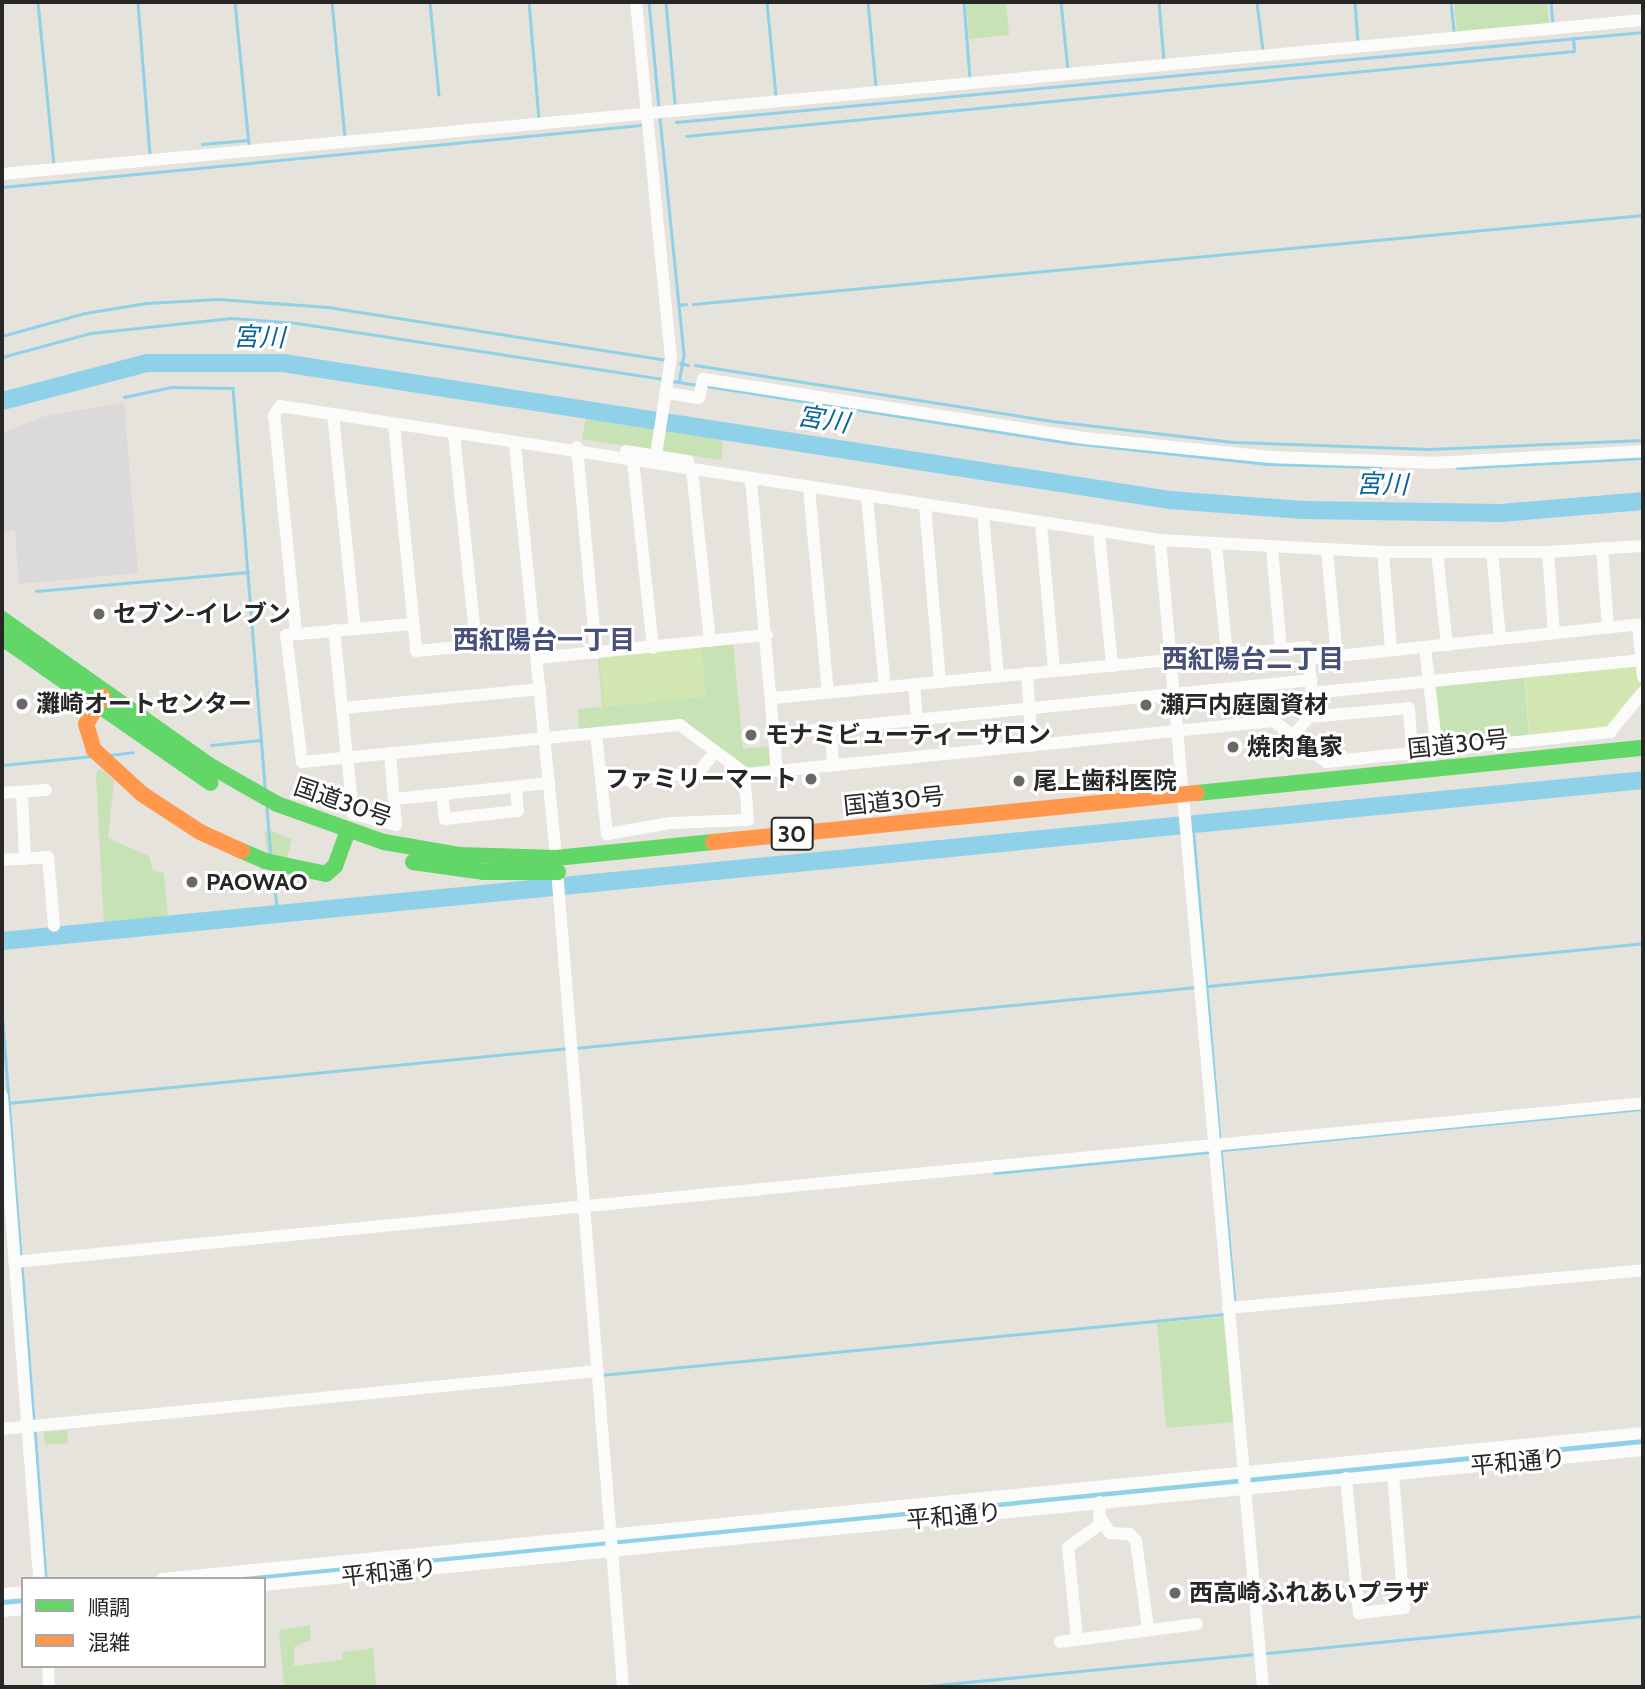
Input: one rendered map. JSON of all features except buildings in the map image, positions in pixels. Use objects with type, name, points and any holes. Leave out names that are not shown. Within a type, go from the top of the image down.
[{"type":"main road","name":"国道30号","points":[[2,619],[101,698]]},
{"type":"main road","name":"国道30号","points":[[2,638],[242,785],[345,838],[459,855],[557,877],[1643,762]]},
{"type":"main road","points":[[101,698],[86,724],[99,755],[167,813],[271,863],[326,874],[335,866],[345,838]]},
{"type":"main road","name":"国道30号","points":[[1185,812],[1643,748]]},
{"type":"street","points":[[636,2],[655,113],[671,356],[657,453]]},
{"type":"street","points":[[2,174],[1643,20]]},
{"type":"street","points":[[668,387],[699,398],[703,379],[1215,454],[1431,463],[1643,451]]},
{"type":"street","points":[[296,634],[275,409],[332,415],[867,498],[1160,540],[1383,552],[1548,552],[1640,544]]},
{"type":"street","points":[[332,415],[355,628]]},
{"type":"street","points":[[394,425],[416,651],[535,640]]},
{"type":"street","points":[[454,434],[476,645]]},
{"type":"street","points":[[515,444],[549,783],[623,1687]]},
{"type":"street","points":[[596,653],[575,452],[578,446],[657,453],[734,470],[751,480]]},
{"type":"street","points":[[634,461],[653,648]]},
{"type":"street","points":[[692,470],[710,641]]},
{"type":"street","points":[[751,480],[778,770]]},
{"type":"street","points":[[809,489],[828,692]]},
{"type":"street","points":[[867,498],[885,687]]},
{"type":"street","points":[[925,506],[940,681]]},
{"type":"street","points":[[983,514],[998,675]]},
{"type":"street","points":[[1041,524],[1054,670]]},
{"type":"street","points":[[1099,533],[1112,666]]},
{"type":"street","points":[[1160,540],[1219,1144],[1263,1687]]},
{"type":"street","points":[[1216,545],[1227,654]]},
{"type":"street","points":[[1272,548],[1281,648]]},
{"type":"street","points":[[1602,548],[1608,628]]},
{"type":"street","points":[[1328,551],[1337,656]]},
{"type":"street","points":[[1383,552],[1391,650]]},
{"type":"street","points":[[1437,552],[1447,645]]},
{"type":"street","points":[[1492,552],[1500,639]]},
{"type":"street","points":[[1548,552],[1554,633]]},
{"type":"street","points":[[413,624],[286,635],[302,762],[680,724],[744,773],[1274,721],[1326,762],[1610,732],[1643,692]]},
{"type":"street","points":[[1309,659],[1641,625],[1643,677]]},
{"type":"street","points":[[334,630],[354,814],[396,825],[396,799],[390,753]]},
{"type":"street","points":[[537,658],[766,635]]},
{"type":"street","points":[[772,698],[1307,646],[1312,693],[1642,660]]},
{"type":"street","points":[[1425,647],[1437,750]]},
{"type":"street","points":[[1027,673],[1032,746]]},
{"type":"street","points":[[775,734],[1311,680]]},
{"type":"street","points":[[914,684],[916,719]]},
{"type":"street","points":[[344,708],[540,689]]},
{"type":"street","points":[[1293,736],[1309,717],[1409,708],[1412,753]]},
{"type":"street","points":[[831,728],[833,765]]},
{"type":"street","points":[[596,733],[607,834],[670,823],[748,820],[744,773]]},
{"type":"street","points":[[602,782],[698,773],[715,752]]},
{"type":"street","points":[[396,799],[549,783]]},
{"type":"street","points":[[442,795],[445,819],[518,811],[516,787]]},
{"type":"street","points":[[2,793],[46,790]]},
{"type":"street","points":[[22,792],[25,859]]},
{"type":"street","points":[[2,860],[48,857],[54,926]]},
{"type":"street","points":[[2,1096],[15,1263],[32,1426],[40,1577]]},
{"type":"street","points":[[15,1263],[584,1210],[1643,1103]]},
{"type":"street","points":[[1231,1311],[1643,1270]]},
{"type":"street","points":[[2,1429],[597,1374]]},
{"type":"street","points":[[186,1577],[610,1541],[1245,1477],[1643,1433]]},
{"type":"street","name":"平和通り","points":[[266,1585],[610,1541],[1100,1502],[1245,1477],[1346,1478],[1643,1450]]},
{"type":"street","points":[[1346,1478],[1359,1613],[1404,1608],[1393,1474]]},
{"type":"street","points":[[1100,1502],[1102,1520],[1110,1533],[1130,1534],[1136,1541],[1148,1629]]},
{"type":"street","points":[[1077,1638],[1068,1547],[1102,1520]]},
{"type":"street","points":[[2,1594],[21,1592]]},
{"type":"street","points":[[2,1611],[21,1609]]},
{"type":"street","points":[[1060,1642],[1197,1623]]},
{"type":"street","points":[[48,1668],[49,1687]]},
{"type":"shaded area","points":[[124,402],[138,573],[19,584],[15,531],[2,531],[2,433],[42,417]]},
{"type":"green space","points":[[966,2],[1006,2],[1009,35],[969,39]]},
{"type":"green space","points":[[1454,2],[1547,2],[1549,24],[1457,33]]},
{"type":"green space","points":[[586,418],[723,440],[721,460],[582,439]]},
{"type":"green space","points":[[733,642],[743,749],[772,746],[769,766],[744,770],[683,720],[579,731],[578,709],[602,707],[598,656]]},
{"type":"green space","points":[[701,646],[706,697],[604,707],[599,657]]},
{"type":"green space","points":[[1639,663],[1641,687],[1607,729],[1530,736],[1525,675]]},
{"type":"green space","points":[[1524,675],[1529,736],[1440,744],[1432,683]]},
{"type":"green space","points":[[100,768],[114,780],[108,838],[149,856],[153,871],[164,873],[168,919],[104,926],[96,774]]},
{"type":"green space","points":[[270,830],[292,839],[286,861],[267,856],[265,832]]},
{"type":"green space","points":[[1225,1317],[1234,1422],[1166,1428],[1157,1323]]},
{"type":"green space","points":[[67,1430],[68,1443],[45,1445],[44,1432]]},
{"type":"green space","points":[[310,1625],[311,1640],[294,1647],[294,1666],[342,1660],[343,1652],[373,1648],[376,1687],[284,1687],[279,1630]]},
{"type":"waterway","points":[[38,2],[54,166]]},
{"type":"waterway","points":[[138,2],[150,155]]},
{"type":"waterway","points":[[235,2],[249,145]]},
{"type":"waterway","points":[[332,2],[345,136]]},
{"type":"waterway","points":[[430,2],[439,95]]},
{"type":"waterway","points":[[529,2],[539,118]]},
{"type":"waterway","points":[[649,2],[659,108]]},
{"type":"waterway","points":[[666,2],[675,103]]},
{"type":"waterway","points":[[767,2],[776,95]]},
{"type":"waterway","points":[[868,2],[876,87]]},
{"type":"waterway","points":[[964,2],[970,79]]},
{"type":"waterway","points":[[1061,2],[1068,70]]},
{"type":"waterway","points":[[1159,2],[1164,60]]},
{"type":"waterway","points":[[1257,2],[1263,51]]},
{"type":"waterway","points":[[1355,2],[1358,43]]},
{"type":"waterway","points":[[1451,2],[1454,32]]},
{"type":"waterway","points":[[1551,2],[1553,23]]},
{"type":"waterway","points":[[676,122],[1643,32]]},
{"type":"waterway","points":[[686,136],[1574,51],[1573,38]]},
{"type":"waterway","points":[[660,118],[684,355],[679,382]]},
{"type":"waterway","points":[[2,187],[641,125]]},
{"type":"waterway","points":[[202,144],[248,140]]},
{"type":"waterway","points":[[693,304],[1643,215]]},
{"type":"waterway","points":[[2,336],[85,313],[147,303],[218,299],[328,307],[665,360]]},
{"type":"waterway","points":[[679,305],[686,304]]},
{"type":"waterway","points":[[2,357],[91,333],[231,318],[297,323],[662,379]]},
{"type":"waterway","name":"宮川","points":[[2,401],[147,363],[283,363],[1170,500],[1303,510],[1501,513],[1643,501]]},
{"type":"waterway","points":[[680,363],[688,365]]},
{"type":"waterway","points":[[695,365],[1052,421],[1233,442],[1430,449],[1643,440]]},
{"type":"waterway","points":[[672,381],[696,385]]},
{"type":"waterway","points":[[706,386],[1072,443],[1268,464],[1380,467]]},
{"type":"waterway","points":[[124,397],[171,387],[233,388],[265,787]]},
{"type":"waterway","points":[[1457,468],[1643,458]]},
{"type":"waterway","points":[[36,591],[248,572]]},
{"type":"waterway","points":[[211,745],[260,740]]},
{"type":"waterway","points":[[110,755],[133,752]]},
{"type":"waterway","points":[[2,765],[93,756]]},
{"type":"waterway","points":[[2,941],[1643,780]]},
{"type":"waterway","points":[[267,808],[271,857]]},
{"type":"waterway","points":[[1193,825],[1220,1139]]},
{"type":"waterway","points":[[272,867],[278,913]]},
{"type":"waterway","points":[[1208,986],[1643,943]]},
{"type":"waterway","points":[[575,1048],[1196,987]]},
{"type":"waterway","points":[[2,1010],[21,1258]]},
{"type":"waterway","points":[[8,1103],[569,1048]]},
{"type":"waterway","points":[[1222,1150],[1643,1109]]},
{"type":"waterway","points":[[1221,1149],[1235,1303]]},
{"type":"waterway","points":[[994,1173],[1210,1152]]},
{"type":"waterway","points":[[22,1265],[34,1422]]},
{"type":"waterway","points":[[601,1375],[1225,1314]]},
{"type":"waterway","points":[[35,1429],[46,1577]]},
{"type":"waterway","points":[[252,1577],[1643,1441]]},
{"type":"waterway","points":[[2,1601],[21,1599]]},
{"type":"waterway","points":[[1267,1653],[1643,1616]]},
{"type":"waterway","points":[[917,1687],[1251,1654]]},
{"type":"traffic: fast","points":[[2,619],[209,765],[277,804],[384,842],[459,855],[556,858],[713,842]]},
{"type":"traffic: fast","points":[[2,638],[211,783]]},
{"type":"traffic: fast","points":[[1197,793],[1643,748]]},
{"type":"traffic: fast","points":[[242,851],[265,861],[326,874],[335,866],[348,831]]},
{"type":"traffic: fast","points":[[413,862],[484,872],[558,872]]},
{"type":"traffic: slow","points":[[103,696],[86,724],[94,750],[142,794],[200,832],[242,851]]},
{"type":"traffic: slow","points":[[713,842],[1197,793]]},
{"type":"place","name":"セブン-イレブン","points":[[99,614]]},
{"type":"place","name":"灘崎オートセンター","points":[[22,704]]},
{"type":"place","name":"瀬戸内庭園資材","points":[[1146,705]]},
{"type":"place","name":"モナミビューティーサロン","points":[[751,735]]},
{"type":"place","name":"焼肉亀家","points":[[1233,747]]},
{"type":"place","name":"ファミリーマート","points":[[811,779]]},
{"type":"place","name":"尾上歯科医院","points":[[1019,781]]},
{"type":"place","name":"PAOWAO","points":[[192,882]]},
{"type":"place","name":"西高崎ふれあいプラザ","points":[[1175,1593]]},
{"type":"district","name":"西紅陽台一丁目","points":[[544,641]]},
{"type":"district","name":"西紅陽台二丁目","points":[[1253,660]]}]
